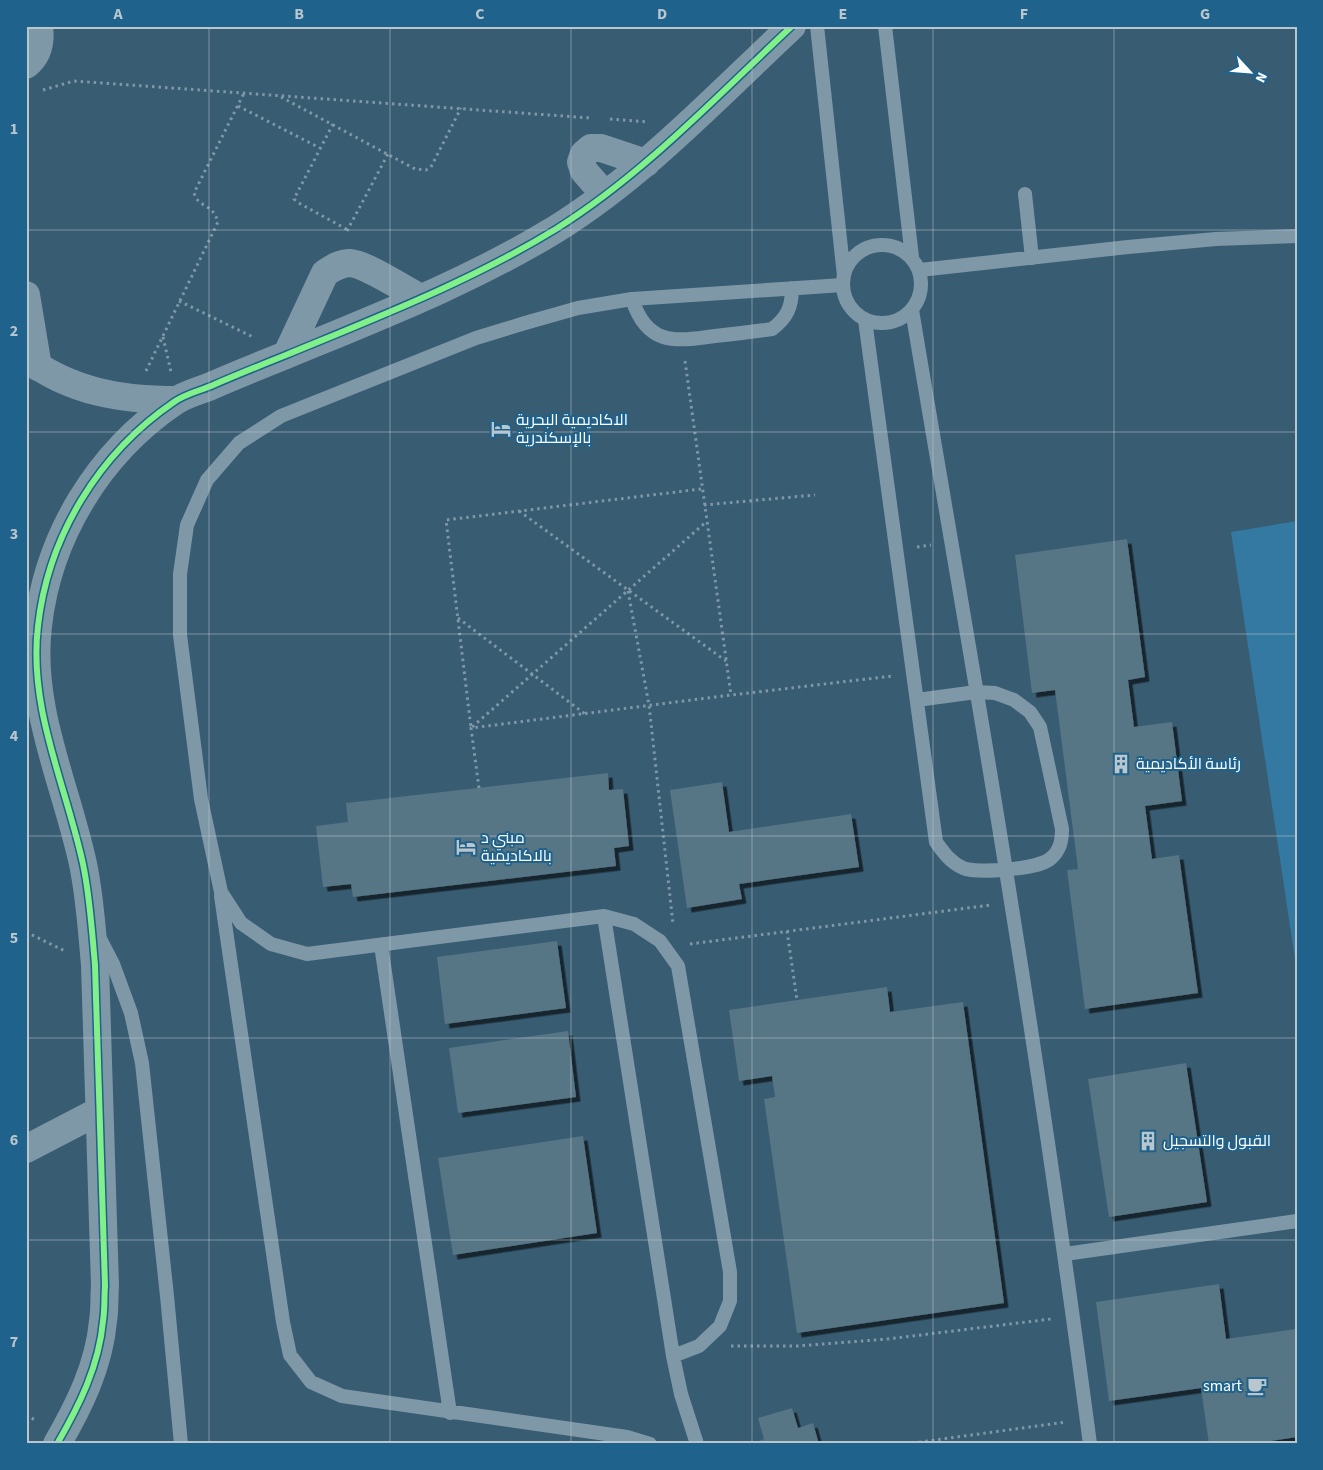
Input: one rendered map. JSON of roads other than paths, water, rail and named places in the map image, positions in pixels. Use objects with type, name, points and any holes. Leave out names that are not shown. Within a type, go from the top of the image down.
[{"type":"street","points":[[26,65],[38,51],[39,26]]},
{"type":"street","points":[[57,1444],[85,1392],[97,1358],[104,1322],[105,1286],[95,965],[90,918],[83,865],[33,707],[38,627],[43,592],[54,554],[76,509],[103,467],[138,431],[177,400],[421,298],[496,264],[556,228],[605,195],[646,163],[792,26]]},
{"type":"street","points":[[605,195],[584,171],[581,162],[584,154],[591,148],[601,148],[646,163]]},
{"type":"street","points":[[287,354],[325,273],[337,265],[351,263],[365,268],[421,298]]},
{"type":"street","points":[[26,295],[32,362],[70,383],[105,394],[132,398],[177,400]]},
{"type":"street","points":[[26,1149],[100,1111]]},
{"type":"lane","points":[[817,26],[843,280],[846,299],[854,312],[865,320],[882,324],[898,320],[912,310],[919,298],[922,284],[920,270],[912,257],[898,247],[881,244],[864,248],[857,254],[851,260],[843,280]]},
{"type":"lane","points":[[884,26],[912,257]]},
{"type":"lane","points":[[1025,194],[1032,258]]},
{"type":"lane","points":[[920,270],[1128,247],[1206,240],[1297,236]]},
{"type":"lane","points":[[650,1444],[627,1437],[342,1396],[311,1382],[290,1356],[283,1322],[221,892],[201,799],[180,635],[180,574],[187,525],[207,480],[239,443],[281,416],[476,338],[578,308],[632,299],[792,288],[843,280]]},
{"type":"lane","points":[[632,299],[638,315],[649,329],[664,338],[682,340],[772,329],[782,322],[789,312],[792,288]]},
{"type":"lane","points":[[912,310],[1006,868],[1065,1254],[1090,1444]]},
{"type":"lane","points":[[865,320],[936,842],[947,858],[965,868],[985,870],[1037,865],[1049,861],[1057,852],[1062,841],[1062,828],[1040,727],[1030,712],[1014,700],[995,693],[976,692],[917,700]]},
{"type":"lane","points":[[221,892],[241,923],[271,944],[307,954],[604,916],[634,924],[660,941],[678,966],[730,1272],[730,1301],[720,1326],[699,1346],[673,1356]]},
{"type":"lane","points":[[604,916],[673,1356],[681,1394],[697,1444]]},
{"type":"lane","points":[[90,918],[113,964],[131,1013],[142,1063],[181,1444]]},
{"type":"lane","points":[[381,945],[450,1413]]},
{"type":"lane","points":[[1065,1254],[1297,1221]]},
{"type":"place","name":"الاكاديمية البحرية بالإسكندرية","points":[[501,429]]},
{"type":"place","name":"رئاسة الأكاديمية","points":[[1121,764]]},
{"type":"place","name":"مبني د بالاكاديمية","points":[[466,847]]},
{"type":"place","name":"القبول والتسجيل","points":[[1148,1141]]},
{"type":"place","name":"smart","points":[[1257,1386]]}]
